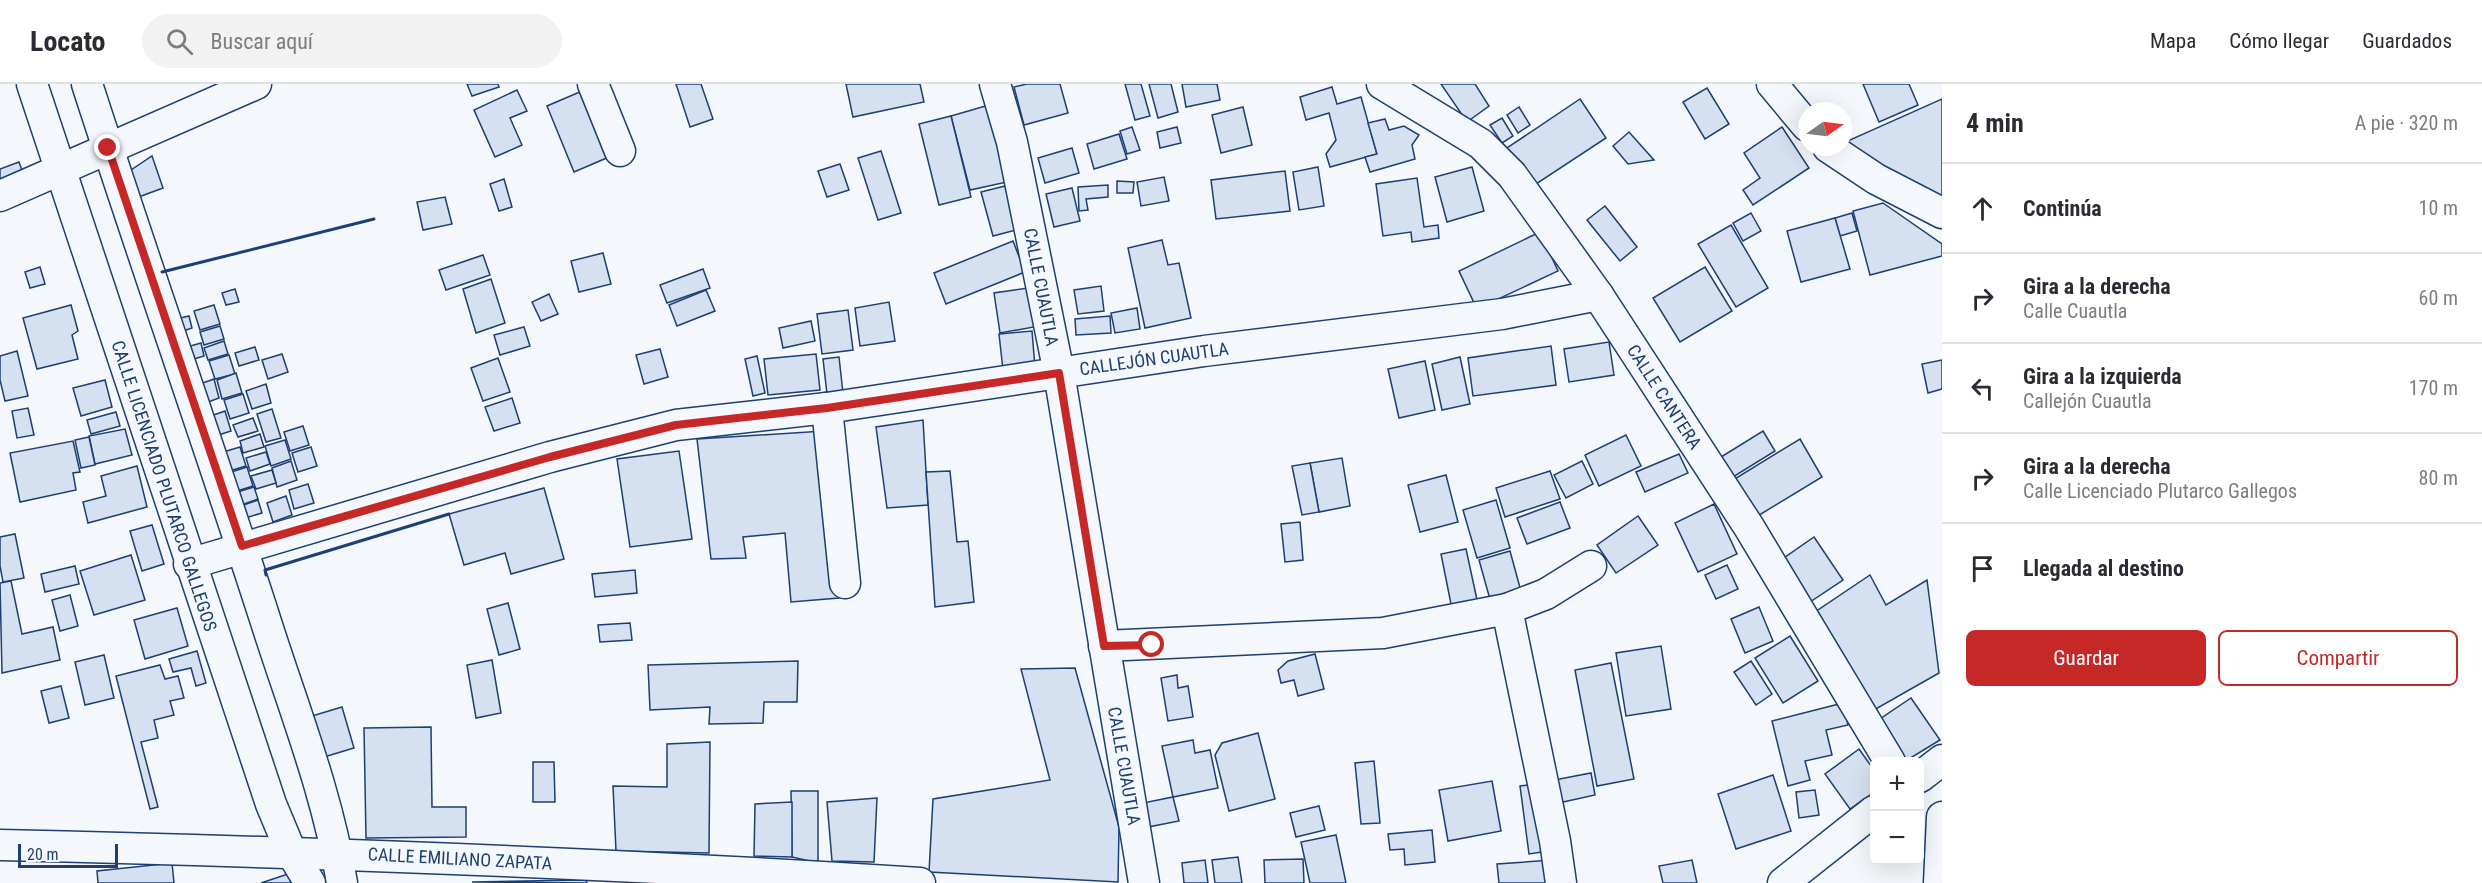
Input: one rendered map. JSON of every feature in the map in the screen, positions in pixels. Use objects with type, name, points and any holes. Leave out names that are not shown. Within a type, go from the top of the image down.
[{"type":"street","name":"CALLE LICENCIADO PLUTARCO GALLEGOS","points":[[32,84],[189,564],[271,804],[291,852],[310,883]]},
{"type":"street","points":[[87,84],[242,546],[338,854],[342,883]]},
{"type":"street","points":[[0,196],[59,168],[256,84]]},
{"type":"street","points":[[593,84],[620,151]]},
{"type":"street","name":"CALLE CUAUTLA","points":[[995,84],[1012,142],[1059,373],[1144,883]]},
{"type":"street","name":"CALLE CANTERA","points":[[1382,84],[1481,144],[1512,175],[1598,295],[1749,527],[1887,757]]},
{"type":"street","points":[[1772,84],[1798,115]]},
{"type":"street","points":[[1842,156],[1876,179],[1942,213]]},
{"type":"street","name":"CALLEJÓN CUAUTLA","points":[[189,564],[242,546],[550,457],[676,425],[827,408],[1204,351],[1503,314],[1598,295]]},
{"type":"street","points":[[827,408],[845,583]]},
{"type":"street","points":[[1104,646],[1383,633],[1507,609],[1545,594],[1590,566]]},
{"type":"street","points":[[1507,609],[1555,842],[1561,883]]},
{"type":"street","points":[[1924,774],[1942,760]]},
{"type":"street","points":[[1783,883],[1870,815]]},
{"type":"street","points":[[1939,883],[1942,817]]},
{"type":"street","name":"CALLE EMILIANO ZAPATA","points":[[0,845],[291,852],[480,862],[701,868],[920,883]]},
{"type":"building","points":[[467,84],[498,84],[499,87],[472,96]]},
{"type":"building","points":[[676,84],[701,84],[713,119],[690,127]]},
{"type":"building","points":[[846,84],[920,84],[924,102],[853,117]]},
{"type":"building","points":[[1027,84],[1060,84],[1068,113],[1024,125],[1014,87]]},
{"type":"building","points":[[1125,84],[1141,84],[1150,116],[1135,120]]},
{"type":"building","points":[[1149,84],[1171,84],[1178,112],[1158,118]]},
{"type":"building","points":[[1182,84],[1217,84],[1220,100],[1186,107]]},
{"type":"building","points":[[1441,84],[1475,84],[1489,106],[1467,122]]},
{"type":"building","points":[[1863,84],[1909,84],[1918,105],[1879,122]]},
{"type":"building","points":[[1332,87],[1337,104],[1361,97],[1377,154],[1330,167],[1326,154],[1336,140],[1329,113],[1306,120],[1300,97]]},
{"type":"building","points":[[1707,88],[1729,124],[1705,139],[1683,102]]},
{"type":"building","points":[[517,90],[527,111],[510,118],[522,145],[495,157],[474,110]]},
{"type":"building","points":[[582,91],[609,157],[574,172],[547,106]]},
{"type":"building","points":[[1580,99],[1606,138],[1530,188],[1504,150]]},
{"type":"building","points":[[1942,99],[1942,204],[1852,149],[1852,139]]},
{"type":"building","points":[[989,105],[1007,182],[970,190],[951,116]]},
{"type":"building","points":[[1243,107],[1252,145],[1221,153],[1212,115]]},
{"type":"building","points":[[1519,107],[1530,125],[1518,133],[1507,115]]},
{"type":"building","points":[[951,116],[971,197],[939,205],[919,124]]},
{"type":"building","points":[[1502,118],[1513,136],[1502,143],[1490,125]]},
{"type":"building","points":[[1385,119],[1389,130],[1404,126],[1419,135],[1412,145],[1415,159],[1370,172],[1365,157],[1377,154],[1368,123]]},
{"type":"building","points":[[1132,127],[1140,150],[1127,154],[1120,131]]},
{"type":"building","points":[[1177,127],[1181,143],[1160,148],[1157,132]]},
{"type":"building","points":[[1782,127],[1798,151],[1798,156],[1801,156],[1809,168],[1753,205],[1743,190],[1760,178],[1744,153]]},
{"type":"building","points":[[1629,132],[1654,160],[1628,164],[1613,146]]},
{"type":"building","points":[[1119,134],[1127,159],[1094,169],[1087,144]]},
{"type":"building","points":[[1072,148],[1079,173],[1045,183],[1038,158]]},
{"type":"building","points":[[881,151],[901,213],[878,220],[858,158]]},
{"type":"building","points":[[152,156],[163,188],[136,198],[128,172]]},
{"type":"building","points":[[19,162],[26,181],[0,190],[0,169]]},
{"type":"building","points":[[840,164],[849,190],[827,197],[818,171]]},
{"type":"building","points":[[1318,167],[1324,206],[1299,210],[1293,172]]},
{"type":"building","points":[[1472,167],[1484,211],[1447,222],[1435,177]]},
{"type":"building","points":[[1285,171],[1290,211],[1216,219],[1211,180]]},
{"type":"building","points":[[1164,177],[1169,201],[1141,206],[1137,182]]},
{"type":"building","points":[[1417,178],[1424,227],[1438,225],[1439,238],[1412,242],[1411,232],[1383,236],[1376,184]]},
{"type":"building","points":[[504,179],[512,207],[499,211],[490,184]]},
{"type":"building","points":[[1117,181],[1134,182],[1133,193],[1117,193]]},
{"type":"building","points":[[1108,185],[1108,197],[1086,199],[1088,210],[1079,211],[1078,187]]},
{"type":"building","points":[[1005,186],[1016,230],[993,236],[981,192]]},
{"type":"building","points":[[1072,188],[1080,221],[1054,227],[1046,194]]},
{"type":"building","points":[[445,197],[452,224],[423,230],[417,202]]},
{"type":"building","points":[[1883,203],[1942,244],[1942,256],[1870,275],[1853,211]]},
{"type":"building","points":[[1605,206],[1637,247],[1620,261],[1587,220]]},
{"type":"building","points":[[1751,213],[1761,231],[1743,241],[1733,223]]},
{"type":"building","points":[[1852,213],[1857,231],[1840,236],[1835,218]]},
{"type":"building","points":[[1835,218],[1850,269],[1801,282],[1787,231]]},
{"type":"building","points":[[1731,225],[1768,288],[1736,307],[1698,244]]},
{"type":"building","points":[[1540,232],[1558,271],[1477,309],[1459,271]]},
{"type":"building","points":[[1162,240],[1168,265],[1179,263],[1191,318],[1145,328],[1128,248]]},
{"type":"building","points":[[1013,241],[1025,272],[946,304],[934,273]]},
{"type":"building","points":[[603,253],[611,284],[579,292],[571,261]]},
{"type":"building","points":[[483,255],[490,275],[446,290],[439,270]]},
{"type":"building","points":[[40,267],[45,284],[30,288],[25,272]]},
{"type":"building","points":[[1705,267],[1732,311],[1680,342],[1653,298]]},
{"type":"building","points":[[703,269],[710,288],[667,303],[660,285]]},
{"type":"building","points":[[491,279],[505,323],[476,333],[463,289]]},
{"type":"building","points":[[1101,286],[1104,311],[1078,314],[1074,290]]},
{"type":"building","points":[[1028,288],[1034,327],[1000,333],[994,293]]},
{"type":"building","points":[[235,289],[239,302],[226,305],[222,293]]},
{"type":"building","points":[[706,290],[715,311],[677,326],[669,305]]},
{"type":"building","points":[[549,294],[558,314],[541,321],[532,302]]},
{"type":"building","points":[[889,302],[895,341],[860,346],[855,308]]},
{"type":"building","points":[[71,305],[78,331],[72,335],[78,359],[37,369],[23,318]]},
{"type":"building","points":[[214,305],[220,324],[200,330],[194,311]]},
{"type":"building","points":[[1137,308],[1140,329],[1115,333],[1111,313]]},
{"type":"building","points":[[848,310],[853,350],[822,354],[817,314]]},
{"type":"building","points":[[189,316],[192,328],[180,332],[176,319]]},
{"type":"building","points":[[1110,316],[1111,333],[1076,335],[1075,319]]},
{"type":"building","points":[[811,321],[815,341],[783,348],[779,328]]},
{"type":"building","points":[[220,326],[224,339],[204,345],[200,332]]},
{"type":"building","points":[[524,327],[530,346],[500,355],[494,335]]},
{"type":"building","points":[[1032,331],[1035,367],[1003,370],[999,334]]},
{"type":"building","points":[[224,341],[228,354],[208,360],[204,348]]},
{"type":"building","points":[[1609,342],[1614,375],[1569,382],[1564,349]]},
{"type":"building","points":[[201,343],[204,356],[184,362],[180,349]]},
{"type":"building","points":[[1551,346],[1556,385],[1473,396],[1468,358]]},
{"type":"building","points":[[255,347],[259,360],[239,366],[235,353]]},
{"type":"building","points":[[660,349],[668,377],[644,384],[636,355]]},
{"type":"building","points":[[17,351],[28,396],[5,401],[0,380],[0,356]]},
{"type":"building","points":[[282,354],[288,372],[268,379],[262,360]]},
{"type":"building","points":[[816,354],[820,390],[768,395],[764,359]]},
{"type":"building","points":[[229,355],[235,374],[215,379],[209,361]]},
{"type":"building","points":[[757,356],[765,393],[753,396],[745,359]]},
{"type":"building","points":[[839,357],[843,393],[827,394],[823,359]]},
{"type":"building","points":[[1460,357],[1470,404],[1442,410],[1432,364]]},
{"type":"building","points":[[498,358],[510,392],[483,401],[471,368]]},
{"type":"building","points":[[1942,360],[1942,389],[1928,393],[1922,364]]},
{"type":"building","points":[[1425,361],[1435,410],[1399,418],[1388,369]]},
{"type":"building","points":[[236,373],[242,393],[222,399],[217,380]]},
{"type":"building","points":[[214,379],[219,398],[200,405],[194,386]]},
{"type":"building","points":[[105,380],[112,407],[81,416],[73,388]]},
{"type":"building","points":[[266,384],[271,403],[252,409],[246,391]]},
{"type":"building","points":[[243,394],[249,413],[230,419],[224,400]]},
{"type":"building","points":[[512,398],[520,423],[494,431],[485,407]]},
{"type":"building","points":[[28,408],[34,435],[17,438],[12,411]]},
{"type":"building","points":[[272,409],[281,438],[266,442],[257,414]]},
{"type":"building","points":[[225,411],[231,431],[212,437],[205,418]]},
{"type":"building","points":[[116,412],[120,426],[91,434],[87,420]]},
{"type":"building","points":[[253,418],[258,431],[238,437],[233,425]]},
{"type":"building","points":[[923,420],[928,505],[887,508],[876,427]]},
{"type":"building","points":[[303,426],[309,445],[290,451],[284,432]]},
{"type":"building","points":[[125,429],[132,455],[95,464],[89,436]]},
{"type":"building","points":[[824,431],[839,598],[791,602],[785,533],[743,537],[746,558],[711,559],[697,439]]},
{"type":"building","points":[[1763,431],[1775,451],[1733,477],[1721,457]]},
{"type":"building","points":[[260,434],[264,447],[243,453],[240,441]]},
{"type":"building","points":[[1626,435],[1641,466],[1599,486],[1585,455]]},
{"type":"building","points":[[89,437],[95,465],[81,468],[75,440]]},
{"type":"building","points":[[1800,439],[1822,477],[1756,517],[1733,480]]},
{"type":"building","points":[[285,440],[291,459],[271,466],[265,446]]},
{"type":"building","points":[[73,441],[80,472],[73,473],[76,490],[20,502],[10,453]]},
{"type":"building","points":[[240,447],[246,466],[226,472],[220,453]]},
{"type":"building","points":[[311,447],[317,466],[298,472],[292,453]]},
{"type":"building","points":[[679,451],[692,539],[630,547],[617,459]]},
{"type":"building","points":[[266,452],[270,464],[250,471],[246,458]]},
{"type":"building","points":[[1679,454],[1688,473],[1645,492],[1636,472]]},
{"type":"building","points":[[1342,458],[1350,506],[1319,512],[1310,463]]},
{"type":"building","points":[[291,461],[297,480],[277,487],[272,468]]},
{"type":"building","points":[[1582,461],[1593,484],[1566,498],[1554,475]]},
{"type":"building","points":[[1310,463],[1319,512],[1302,515],[1292,466]]},
{"type":"building","points":[[137,466],[147,507],[88,523],[83,502],[106,496],[101,476]]},
{"type":"building","points":[[247,467],[253,486],[234,492],[228,473]]},
{"type":"building","points":[[272,470],[276,483],[256,489],[251,476]]},
{"type":"building","points":[[950,471],[957,542],[968,541],[974,602],[935,607],[926,472]]},
{"type":"building","points":[[1550,471],[1560,499],[1505,517],[1496,488]]},
{"type":"building","points":[[1446,475],[1458,522],[1420,532],[1408,485]]},
{"type":"building","points":[[308,484],[314,503],[294,509],[289,490]]},
{"type":"building","points":[[254,487],[258,499],[238,506],[234,493]]},
{"type":"building","points":[[544,488],[564,559],[511,574],[505,553],[464,565],[449,514]]},
{"type":"building","points":[[286,496],[292,515],[273,522],[267,503]]},
{"type":"building","points":[[258,500],[262,513],[242,519],[238,507]]},
{"type":"building","points":[[1496,500],[1510,548],[1477,558],[1463,510]]},
{"type":"building","points":[[1560,502],[1570,528],[1527,544],[1517,518]]},
{"type":"building","points":[[1714,504],[1737,554],[1698,572],[1675,523]]},
{"type":"building","points":[[1638,516],[1658,545],[1616,573],[1597,545]]},
{"type":"building","points":[[1300,522],[1303,560],[1285,562],[1281,524]]},
{"type":"building","points":[[152,525],[164,564],[142,571],[130,531]]},
{"type":"building","points":[[15,534],[24,578],[3,582],[0,566],[0,537]]},
{"type":"building","points":[[1814,537],[1843,580],[1810,602],[1781,560]]},
{"type":"building","points":[[1466,549],[1479,609],[1453,614],[1441,554]]},
{"type":"building","points":[[1510,551],[1522,595],[1491,603],[1479,560]]},
{"type":"building","points":[[131,555],[145,600],[94,615],[80,571]]},
{"type":"building","points":[[1727,565],[1738,589],[1716,599],[1705,575]]},
{"type":"building","points":[[75,566],[79,584],[45,592],[41,574]]},
{"type":"building","points":[[635,570],[637,593],[595,597],[592,574]]},
{"type":"building","points":[[1870,575],[1886,605],[1927,580],[1939,673],[1874,710],[1815,612]]},
{"type":"building","points":[[11,581],[22,634],[53,627],[60,660],[2,673],[0,583]]},
{"type":"building","points":[[70,595],[78,626],[60,631],[52,600]]},
{"type":"building","points":[[508,603],[520,649],[499,655],[487,609]]},
{"type":"building","points":[[1759,607],[1773,641],[1745,653],[1731,619]]},
{"type":"building","points":[[177,608],[188,646],[145,659],[134,620]]},
{"type":"building","points":[[630,623],[632,640],[600,642],[598,625]]},
{"type":"building","points":[[1790,636],[1818,681],[1783,703],[1755,658]]},
{"type":"building","points":[[1661,646],[1671,709],[1626,716],[1616,653]]},
{"type":"building","points":[[197,651],[206,683],[196,686],[191,668],[173,672],[169,659]]},
{"type":"building","points":[[1315,654],[1324,689],[1298,696],[1294,680],[1281,683],[1278,670],[1288,661]]},
{"type":"building","points":[[104,655],[114,698],[85,705],[75,662]]},
{"type":"building","points":[[492,660],[501,713],[476,718],[467,665]]},
{"type":"building","points":[[798,661],[797,702],[764,702],[763,723],[709,724],[710,707],[650,710],[648,665]]},
{"type":"building","points":[[1751,661],[1772,694],[1756,705],[1734,672]]},
{"type":"building","points":[[1611,663],[1634,779],[1597,786],[1575,670]]},
{"type":"building","points":[[160,665],[165,679],[178,676],[184,698],[170,701],[174,715],[154,720],[158,738],[141,742],[158,807],[150,809],[116,676]]},
{"type":"building","points":[[1075,668],[1119,827],[1118,882],[929,872],[933,799],[1050,780],[1021,669]]},
{"type":"building","points":[[1177,675],[1178,688],[1188,686],[1193,717],[1168,721],[1161,678]]},
{"type":"building","points":[[61,686],[69,718],[49,723],[41,691]]},
{"type":"building","points":[[1911,698],[1940,740],[1912,757],[1901,757],[1877,721]]},
{"type":"building","points":[[1843,703],[1848,725],[1826,730],[1832,755],[1805,761],[1810,780],[1788,786],[1772,721]]},
{"type":"building","points":[[342,707],[354,748],[324,757],[312,716]]},
{"type":"building","points":[[431,727],[432,807],[466,807],[466,837],[366,838],[364,728]]},
{"type":"building","points":[[1258,733],[1275,799],[1229,811],[1215,755],[1222,743]]},
{"type":"building","points":[[1193,740],[1195,753],[1210,750],[1218,788],[1173,797],[1162,746]]},
{"type":"building","points":[[710,742],[709,853],[616,851],[613,786],[667,787],[667,744]]},
{"type":"building","points":[[1859,749],[1870,764],[1870,795],[1850,809],[1825,774]]},
{"type":"building","points":[[1374,761],[1380,823],[1361,824],[1355,763]]},
{"type":"building","points":[[533,762],[554,762],[555,802],[533,802]]},
{"type":"building","points":[[1591,773],[1595,795],[1554,804],[1549,781]]},
{"type":"building","points":[[1773,775],[1791,831],[1736,849],[1718,794]]},
{"type":"building","points":[[1492,781],[1501,831],[1448,841],[1439,790]]},
{"type":"building","points":[[1539,784],[1548,851],[1529,854],[1520,786]]},
{"type":"building","points":[[1815,790],[1819,815],[1799,818],[1796,792]]},
{"type":"building","points":[[791,791],[818,791],[818,863],[792,857]]},
{"type":"building","points":[[1173,797],[1179,821],[1148,827],[1143,803]]},
{"type":"building","points":[[877,798],[874,862],[832,861],[827,802]]},
{"type":"building","points":[[792,802],[792,857],[754,856],[755,804]]},
{"type":"building","points":[[1319,806],[1325,830],[1296,837],[1290,813]]},
{"type":"building","points":[[1432,830],[1435,862],[1405,865],[1404,849],[1390,850],[1388,834]]},
{"type":"building","points":[[1336,835],[1346,883],[1310,883],[1301,842]]},
{"type":"building","points":[[1238,857],[1242,883],[1215,883],[1212,860]]},
{"type":"building","points":[[1303,859],[1304,883],[1265,883],[1264,860]]},
{"type":"building","points":[[1205,860],[1208,883],[1184,883],[1182,863]]},
{"type":"building","points":[[1552,860],[1554,883],[1499,883],[1497,864]]},
{"type":"building","points":[[1692,860],[1697,883],[1663,883],[1659,866]]},
{"type":"building","points":[[172,863],[174,883],[98,883],[97,871]]},
{"type":"building","points":[[288,874],[291,883],[261,883]]},
{"type":"building","points":[[586,880],[587,883],[472,882]]},
{"type":"wall","points":[[162,272],[374,219]]},
{"type":"wall","points":[[266,575],[265,570],[449,514]]},
{"type":"route","points":[[108,148],[242,546],[550,457],[676,425],[827,408],[1059,373],[1104,646],[1152,645]]}]
